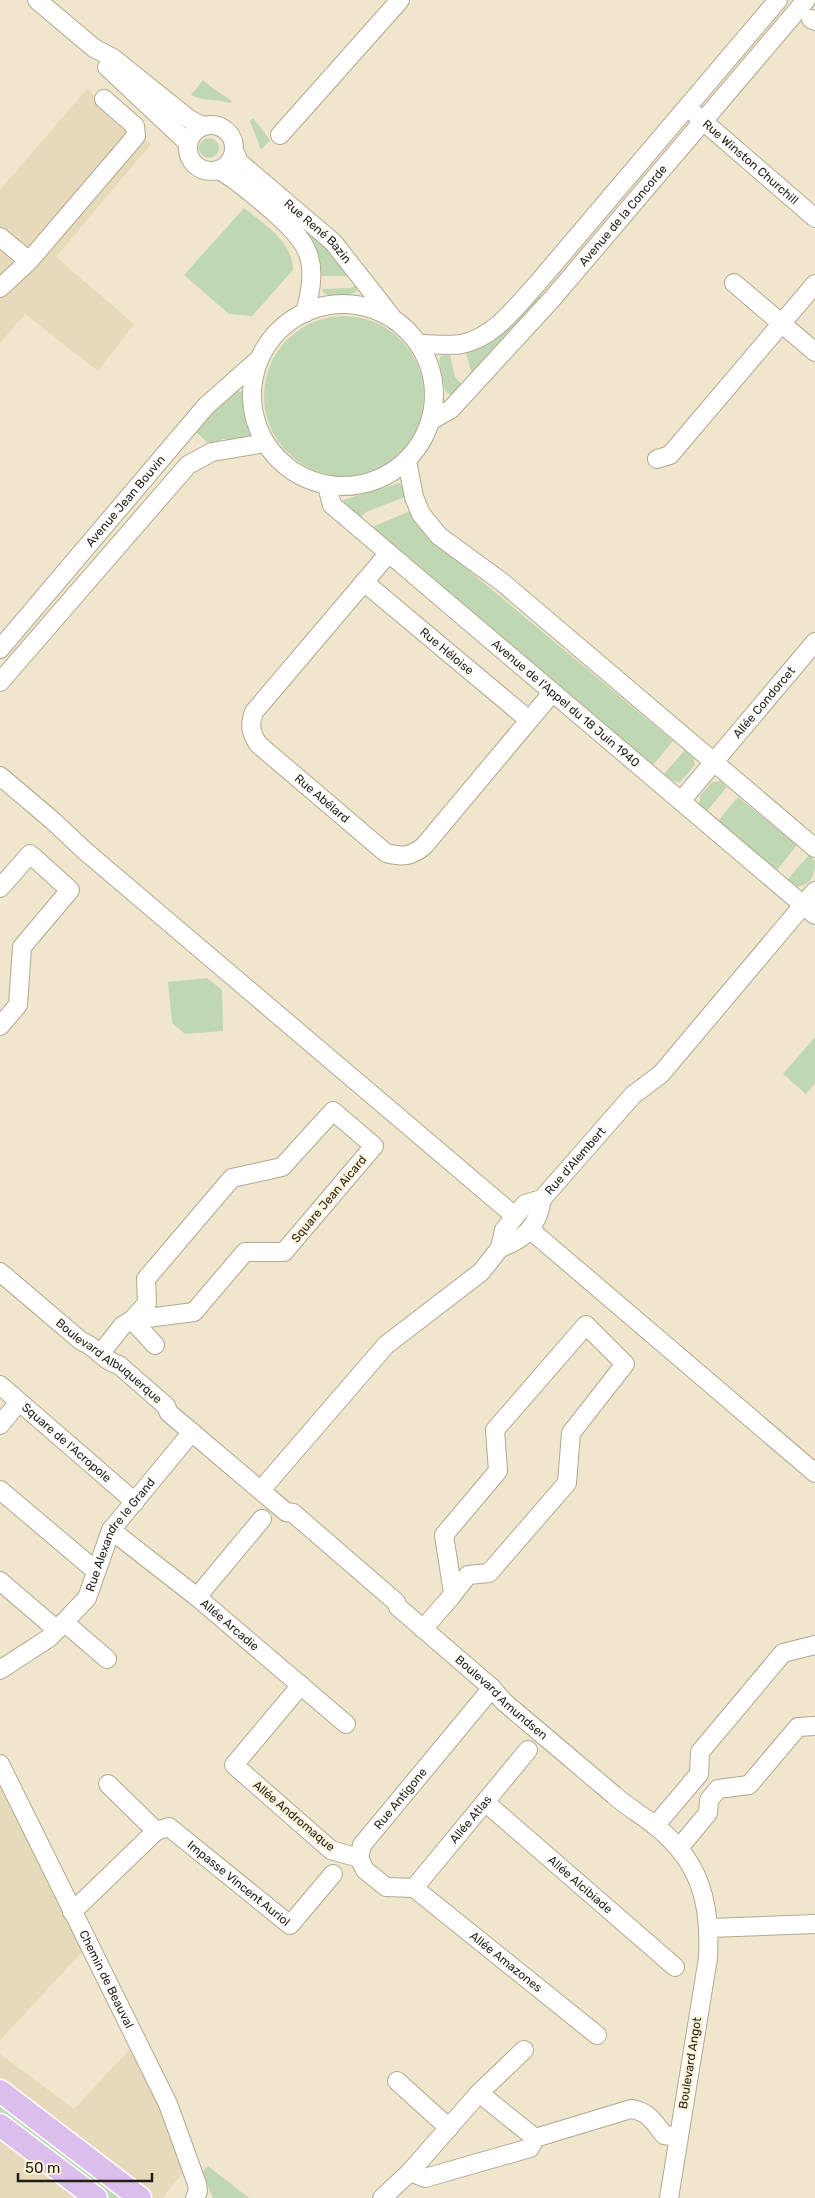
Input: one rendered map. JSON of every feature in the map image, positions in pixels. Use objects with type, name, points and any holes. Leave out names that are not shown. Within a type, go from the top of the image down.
[{"type":"main road","points":[[0,2091],[140,2198]]},
{"type":"main road","points":[[0,2125],[96,2198]]},
{"type":"street","points":[[37,0],[94,48],[113,58],[189,119],[202,126]]},
{"type":"street","points":[[280,135],[400,0]]},
{"type":"street","name":"Avenue de la Concorde","points":[[419,344],[460,344],[478,339],[498,325],[536,285],[778,0]]},
{"type":"street","name":"Avenue de la Concorde","points":[[432,420],[452,410],[552,299],[806,0]]},
{"type":"street","points":[[94,48],[108,68],[188,143]]},
{"type":"street","points":[[0,288],[28,261],[136,136],[135,126],[104,99]]},
{"type":"street","name":"Rue Winston Churchill","points":[[687,108],[815,218]]},
{"type":"street","points":[[210,124],[225,129],[234,142],[234,150],[229,162],[219,170],[204,171],[198,168],[189,156],[188,143],[190,136],[202,126],[210,124]]},
{"type":"street","name":"Rue René Bazin","points":[[234,150],[239,162],[333,242],[393,319]]},
{"type":"street","name":"Rue René Bazin","points":[[219,170],[244,188],[301,239],[312,266],[311,286],[305,313]]},
{"type":"street","points":[[0,237],[28,261]]},
{"type":"street","points":[[734,283],[815,352]]},
{"type":"street","points":[[657,458],[670,455],[815,284]]},
{"type":"street","points":[[354,304],[373,308],[393,319],[419,344],[434,380],[435,400],[432,420],[421,444],[407,461],[381,479],[354,487],[326,486],[302,478],[281,463],[265,443],[254,417],[251,388],[258,360],[271,338],[289,321],[328,305],[354,304]]},
{"type":"street","name":"Avenue Jean Bouvin","points":[[0,649],[206,406],[258,360]]},
{"type":"street","name":"Avenue Jean Bouvin","points":[[0,682],[188,466],[212,452],[265,443]]},
{"type":"street","points":[[407,461],[414,497],[427,524],[440,536],[502,582],[815,848]]},
{"type":"street","name":"Avenue de l'Appel du 18 Juin 1940","points":[[326,486],[332,505],[552,694],[809,910]]},
{"type":"street","name":"Rue Abélard","points":[[388,554],[254,712],[251,730],[258,744],[386,853],[397,856],[409,856],[424,846],[552,694]]},
{"type":"street","name":"Rue Héloise","points":[[364,582],[530,720]]},
{"type":"street","name":"Allée Condorcet","points":[[681,801],[815,642]]},
{"type":"street","points":[[0,776],[52,820],[85,852],[510,1212]]},
{"type":"street","points":[[0,888],[30,854],[70,890],[22,947],[18,1005],[0,1026]]},
{"type":"street","name":"Rue d'Alembert","points":[[261,1490],[386,1345],[481,1272],[500,1248],[504,1230],[525,1204],[542,1199],[633,1095],[660,1074],[809,910],[815,891]]},
{"type":"street","name":"Square Jean Aicard","points":[[100,1354],[123,1325],[132,1320],[147,1303],[146,1280],[232,1178],[282,1166],[333,1111],[374,1146],[284,1252],[244,1252],[194,1312],[132,1320]]},
{"type":"street","points":[[534,1233],[815,1473]]},
{"type":"street","name":"Boulevard Albuquerque","points":[[0,1272],[81,1341],[88,1343],[111,1363],[119,1365],[192,1432],[261,1490]]},
{"type":"street","points":[[132,1320],[156,1345]]},
{"type":"street","points":[[423,1629],[453,1593],[468,1575],[489,1573],[567,1483],[571,1433],[624,1364],[586,1325],[495,1430],[498,1471],[444,1535],[453,1593]]},
{"type":"street","points":[[0,1385],[19,1402]]},
{"type":"street","name":"Square de l'Acropole","points":[[0,1424],[19,1402],[135,1502]]},
{"type":"street","name":"Rue Alexandre le Grand","points":[[0,1670],[49,1638],[88,1598],[110,1530],[192,1432]]},
{"type":"street","points":[[0,1490],[96,1571]]},
{"type":"street","name":"Boulevard Amundsen","points":[[261,1490],[286,1512],[292,1513],[300,1519],[396,1602],[398,1608],[492,1688],[504,1702],[616,1797],[655,1826],[679,1848],[700,1885],[707,1906],[710,1928]]},
{"type":"street","points":[[197,1597],[262,1519]]},
{"type":"street","name":"Allée Arcadie","points":[[110,1530],[197,1597],[346,1724]]},
{"type":"street","points":[[0,1581],[107,1659]]},
{"type":"street","points":[[655,1826],[699,1774],[700,1752],[782,1653],[815,1645]]},
{"type":"street","name":"Allée Andromaque","points":[[301,1685],[234,1765],[331,1850],[359,1858]]},
{"type":"street","name":"Rue Antigone","points":[[359,1858],[362,1844],[492,1688]]},
{"type":"street","points":[[679,1848],[708,1813],[709,1800],[718,1790],[749,1785],[798,1728],[815,1726]]},
{"type":"street","name":"Allée Atlas","points":[[414,1888],[528,1750]]},
{"type":"street","name":"Chemin de Beauval","points":[[0,1764],[168,2104],[197,2184],[198,2191],[195,2198]]},
{"type":"street","points":[[72,1912],[156,1831],[108,1784]]},
{"type":"street","name":"Allée Alcibiade","points":[[485,1802],[675,1967]]},
{"type":"street","name":"Impasse Vincent Auriol","points":[[156,1831],[169,1827],[290,1925],[334,1874]]},
{"type":"street","points":[[359,1858],[365,1870],[386,1887],[414,1888]]},
{"type":"street","name":"Allée Amazones","points":[[414,1888],[597,2035]]},
{"type":"street","points":[[710,1928],[815,1924]]},
{"type":"street","name":"Boulevard Angot","points":[[669,2198],[708,1958],[710,1928]]},
{"type":"street","points":[[382,2198],[410,2172],[480,2093],[524,2050]]},
{"type":"street","points":[[396,2081],[449,2128]]},
{"type":"street","points":[[480,2093],[535,2138]]},
{"type":"street","points":[[410,2172],[425,2178],[530,2148],[535,2138],[631,2110],[641,2110],[650,2116],[664,2135],[678,2138]]},
{"type":"shaded area","points":[[87,89],[151,144],[56,257],[134,324],[98,371],[25,314],[0,343],[0,190]]},
{"type":"shaded area","points":[[0,1781],[82,1952],[0,2040]]},
{"type":"shaded area","points":[[132,2047],[148,2077],[186,2169],[162,2198],[0,2198],[0,2054],[74,2109]]},
{"type":"green space","points":[[203,80],[232,101],[230,103],[191,95]]},
{"type":"green space","points":[[253,118],[270,140],[261,150],[250,121]]},
{"type":"green space","points":[[209,138],[216,141],[219,148],[216,155],[209,158],[202,155],[199,148],[202,141]]},
{"type":"green space","points":[[244,208],[283,242],[292,260],[293,270],[252,316],[229,314],[184,275]]},
{"type":"green space","points":[[315,235],[340,263],[348,276],[321,276],[308,238]]},
{"type":"green space","points":[[356,285],[357,290],[346,295],[335,296],[326,294],[322,289],[350,288]]},
{"type":"green space","points":[[538,295],[544,300],[472,374],[466,353],[488,344],[506,330]]},
{"type":"green space","points":[[344,316],[375,322],[395,334],[406,345],[418,365],[424,396],[418,427],[406,447],[395,458],[375,470],[344,476],[313,470],[293,458],[282,447],[270,427],[264,396],[270,365],[282,345],[293,334],[313,322]]},
{"type":"green space","points":[[450,355],[455,377],[462,385],[455,394],[451,395],[445,391],[439,361],[441,356]]},
{"type":"green space","points":[[234,390],[242,392],[243,408],[250,435],[245,439],[223,439],[209,444],[196,432]]},
{"type":"green space","points":[[399,483],[403,486],[405,497],[366,512],[359,519],[345,505],[343,500]]},
{"type":"green space","points":[[410,511],[415,523],[429,537],[673,741],[653,765],[370,528]]},
{"type":"green space","points":[[685,750],[693,757],[695,765],[680,782],[673,781],[664,774]]},
{"type":"green space","points":[[721,781],[727,787],[707,811],[699,804],[700,796],[712,782]]},
{"type":"green space","points":[[738,797],[797,845],[777,870],[718,821]]},
{"type":"green space","points":[[809,855],[815,861],[812,878],[806,884],[797,887],[787,880]]},
{"type":"green space","points":[[207,978],[222,990],[223,1031],[185,1034],[172,1023],[168,982]]},
{"type":"green space","points":[[815,1037],[815,1083],[806,1094],[783,1074]]},
{"type":"green space","points":[[0,2105],[122,2198],[108,2198],[56,2155],[0,2115]]},
{"type":"green space","points":[[208,2166],[249,2198],[213,2198],[202,2172]]}]
